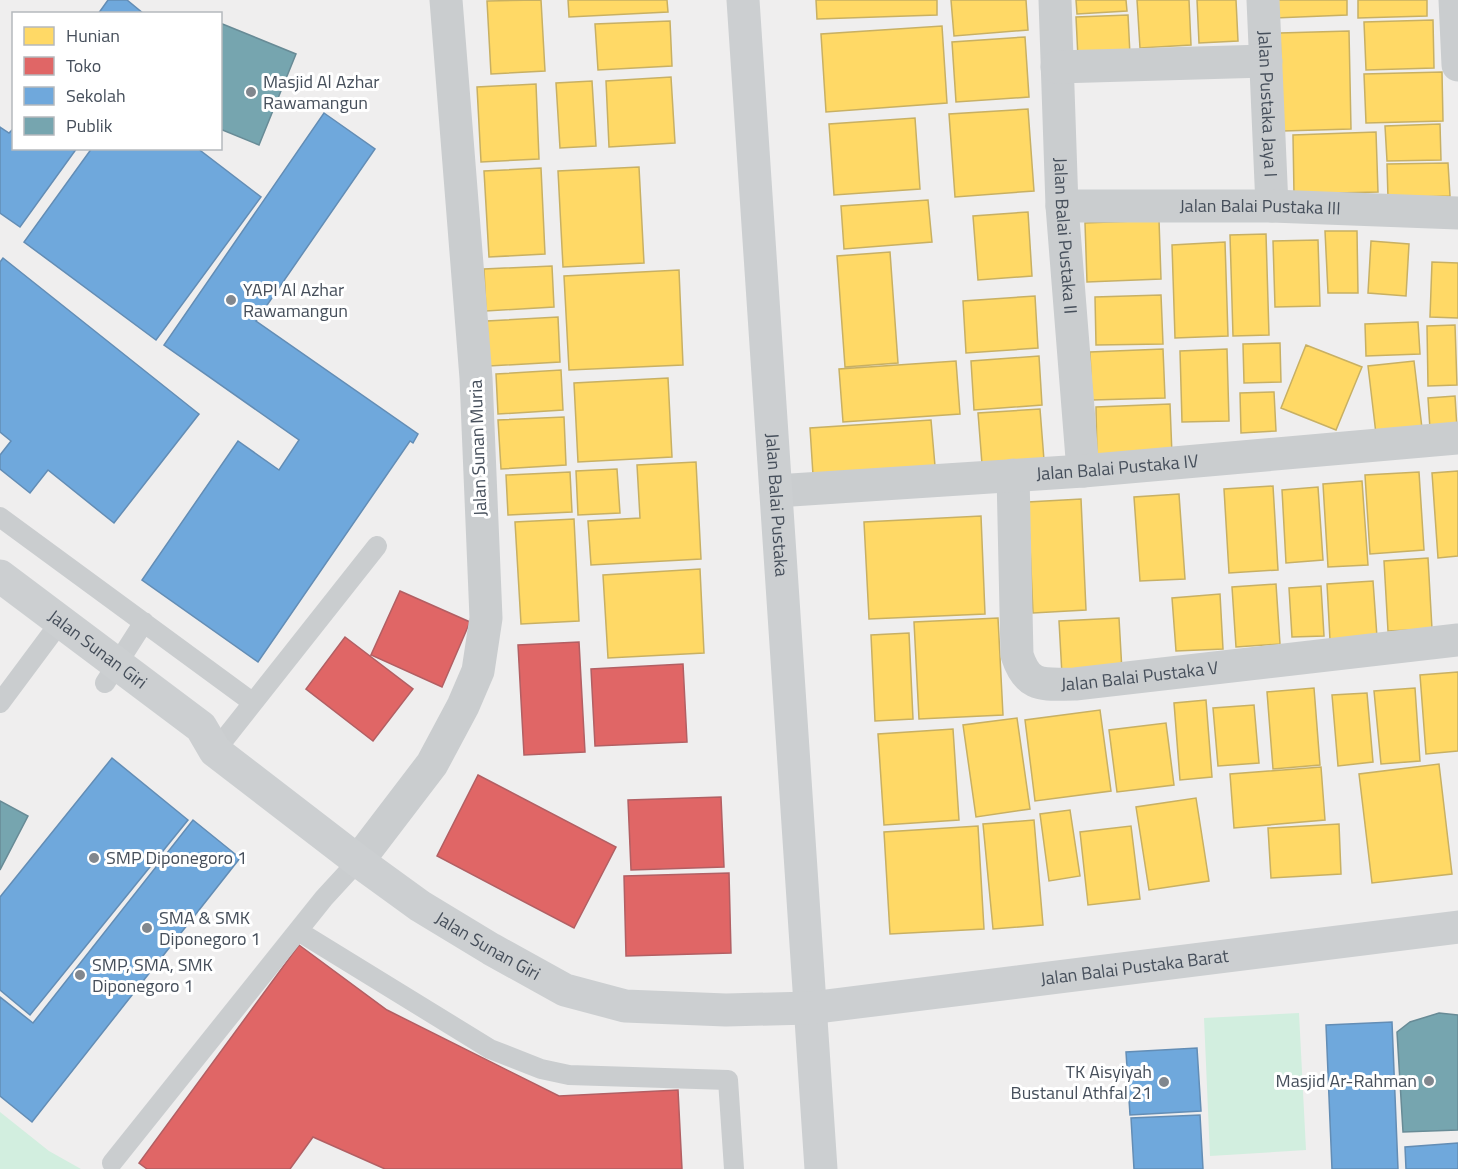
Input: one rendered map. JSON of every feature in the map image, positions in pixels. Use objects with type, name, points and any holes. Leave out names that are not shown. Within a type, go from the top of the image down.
[{"type":"street","name":"Jalan Sunan Muria","points":[[358,861],[432,764],[463,706],[477,670],[486,618],[476,378],[446,0]]},
{"type":"street","name":"Jalan Balai Pustaka","points":[[743,0],[820,1169]]},
{"type":"street","name":"Jalan Balai Pustaka II","points":[[1055,0],[1062,206],[1083,471]]},
{"type":"street","name":"Jalan Pustaka Jaya I","points":[[1263,0],[1272,206]]},
{"type":"street","points":[[1455,0],[1458,65]]},
{"type":"street","points":[[1057,67],[1266,62]]},
{"type":"street","name":"Jalan Balai Pustaka III","points":[[1062,206],[1272,206],[1458,213]]},
{"type":"street","name":"Jalan Balai Pustaka IV","points":[[776,491],[1083,471],[1458,438]]},
{"type":"street","name":"Jalan Balai Pustaka V","points":[[1013,475],[1017,655],[1026,676],[1035,682],[1074,684],[1458,639]]},
{"type":"street","name":"Jalan Sunan Giri","points":[[0,576],[55,630],[111,674],[201,727],[215,751],[358,861],[420,906],[565,990],[625,1006],[726,1010],[810,1008]]},
{"type":"street","name":"Jalan Sunan Giri","points":[[0,604],[55,630]]},
{"type":"street","name":"Jalan Balai Pustaka Barat","points":[[810,1008],[1458,927]]},
{"type":"lane","points":[[0,517],[252,702]]},
{"type":"lane","points":[[215,751],[377,546]]},
{"type":"lane","points":[[111,674],[144,622]]},
{"type":"lane","points":[[0,703],[55,630]]},
{"type":"lane","points":[[112,1163],[298,931],[358,861]]},
{"type":"lane","points":[[298,931],[490,1049],[541,1069],[569,1075],[728,1080],[734,1169]]},
{"type":"green space","points":[[1299,1013],[1306,1150],[1210,1156],[1204,1018]]},
{"type":"green space","points":[[0,1112],[49,1151],[81,1169],[0,1169]]},
{"type":"building: Hunian","points":[[541,0],[545,71],[491,74],[487,1]]},
{"type":"building: Hunian","points":[[568,0],[667,0],[668,12],[569,17]]},
{"type":"building: Hunian","points":[[816,0],[937,0],[937,15],[817,19]]},
{"type":"building: Hunian","points":[[951,0],[1026,0],[1028,30],[954,36]]},
{"type":"building: Hunian","points":[[1076,0],[1126,0],[1127,11],[1077,14]]},
{"type":"building: Hunian","points":[[1137,0],[1189,0],[1191,45],[1140,48]]},
{"type":"building: Hunian","points":[[1197,0],[1236,0],[1238,41],[1199,43]]},
{"type":"building: Hunian","points":[[1275,0],[1347,0],[1347,15],[1275,18]]},
{"type":"building: Hunian","points":[[1358,0],[1427,0],[1427,16],[1358,18]]},
{"type":"building: Hunian","points":[[1128,15],[1130,55],[1078,58],[1076,17]]},
{"type":"building: Hunian","points":[[1433,20],[1434,68],[1366,70],[1364,22]]},
{"type":"building: Hunian","points":[[670,21],[672,66],[598,70],[595,24]]},
{"type":"building: Hunian","points":[[942,26],[947,103],[826,112],[821,34]]},
{"type":"building: Hunian","points":[[1349,31],[1351,129],[1283,131],[1280,33]]},
{"type":"building: Hunian","points":[[1025,37],[1029,97],[956,102],[952,42]]},
{"type":"building: Hunian","points":[[1442,72],[1443,121],[1366,123],[1364,74]]},
{"type":"building: Hunian","points":[[671,77],[675,143],[609,147],[606,81]]},
{"type":"building: Hunian","points":[[592,81],[596,146],[560,148],[556,83]]},
{"type":"building: Hunian","points":[[536,84],[539,159],[481,162],[477,87]]},
{"type":"building: Hunian","points":[[1028,109],[1034,191],[955,197],[949,114]]},
{"type":"building: Hunian","points":[[915,118],[920,189],[834,195],[829,124]]},
{"type":"building: Hunian","points":[[1440,124],[1441,160],[1387,161],[1385,126]]},
{"type":"building: Hunian","points":[[1376,132],[1378,192],[1294,194],[1293,135]]},
{"type":"building: Hunian","points":[[1448,163],[1450,196],[1388,198],[1387,164]]},
{"type":"building: Hunian","points":[[639,167],[644,263],[563,267],[558,171]]},
{"type":"building: Hunian","points":[[541,168],[545,254],[489,257],[484,171]]},
{"type":"building: Hunian","points":[[928,200],[932,242],[844,249],[841,206]]},
{"type":"building: Hunian","points":[[1028,212],[1032,276],[978,280],[973,216]]},
{"type":"building: Hunian","points":[[1159,220],[1161,279],[1087,282],[1085,223]]},
{"type":"building: Hunian","points":[[1325,231],[1357,231],[1358,293],[1328,293]]},
{"type":"building: Hunian","points":[[1266,234],[1269,335],[1233,336],[1230,235]]},
{"type":"building: Hunian","points":[[1318,240],[1320,306],[1275,307],[1273,241]]},
{"type":"building: Hunian","points":[[1371,241],[1409,244],[1406,296],[1368,293]]},
{"type":"building: Hunian","points":[[1225,242],[1228,336],[1175,338],[1172,245]]},
{"type":"building: Hunian","points":[[890,252],[898,363],[845,367],[837,256]]},
{"type":"building: Hunian","points":[[1432,262],[1458,263],[1458,318],[1430,317]]},
{"type":"building: Hunian","points":[[552,266],[554,307],[486,311],[484,269]]},
{"type":"building: Hunian","points":[[679,270],[683,365],[569,370],[564,276]]},
{"type":"building: Hunian","points":[[1161,295],[1163,344],[1096,345],[1095,297]]},
{"type":"building: Hunian","points":[[1035,296],[1038,348],[966,353],[963,301]]},
{"type":"building: Hunian","points":[[558,317],[560,362],[489,366],[487,321]]},
{"type":"building: Hunian","points":[[1418,322],[1420,354],[1366,356],[1365,324]]},
{"type":"building: Hunian","points":[[1455,325],[1457,385],[1428,386],[1427,326]]},
{"type":"building: Hunian","points":[[1280,343],[1281,382],[1244,383],[1243,344]]},
{"type":"building: Hunian","points":[[1306,345],[1362,367],[1336,430],[1281,408]]},
{"type":"building: Hunian","points":[[1163,349],[1165,398],[1092,400],[1090,352]]},
{"type":"building: Hunian","points":[[1227,349],[1229,421],[1182,422],[1180,351]]},
{"type":"building: Hunian","points":[[1039,356],[1042,405],[974,410],[971,361]]},
{"type":"building: Hunian","points":[[956,361],[960,414],[843,422],[839,369]]},
{"type":"building: Hunian","points":[[1414,361],[1422,428],[1376,434],[1368,366]]},
{"type":"building: Hunian","points":[[561,370],[563,410],[498,414],[496,374]]},
{"type":"building: Hunian","points":[[668,378],[672,457],[578,462],[574,383]]},
{"type":"building: Hunian","points":[[1274,392],[1276,431],[1241,433],[1240,393]]},
{"type":"building: Hunian","points":[[1455,396],[1457,428],[1430,429],[1428,398]]},
{"type":"building: Hunian","points":[[1170,404],[1172,455],[1097,458],[1096,407]]},
{"type":"building: Hunian","points":[[1040,409],[1044,460],[982,464],[978,413]]},
{"type":"building: Hunian","points":[[564,417],[566,465],[501,469],[498,420]]},
{"type":"building: Hunian","points":[[931,420],[935,466],[813,475],[810,428]]},
{"type":"building: Hunian","points":[[696,462],[701,559],[591,565],[588,521],[640,518],[637,465]]},
{"type":"building: Hunian","points":[[617,469],[620,513],[578,515],[576,471]]},
{"type":"building: Hunian","points":[[1458,471],[1458,556],[1438,558],[1432,473]]},
{"type":"building: Hunian","points":[[570,472],[572,512],[508,515],[506,475]]},
{"type":"building: Hunian","points":[[1419,472],[1424,550],[1370,554],[1365,475]]},
{"type":"building: Hunian","points":[[1362,481],[1368,565],[1328,567],[1323,484]]},
{"type":"building: Hunian","points":[[1273,486],[1278,570],[1229,573],[1224,489]]},
{"type":"building: Hunian","points":[[1318,487],[1323,560],[1286,563],[1282,490]]},
{"type":"building: Hunian","points":[[1179,494],[1185,579],[1140,581],[1134,497]]},
{"type":"building: Hunian","points":[[1081,499],[1086,610],[1033,613],[1028,502]]},
{"type":"building: Hunian","points":[[981,516],[985,614],[869,619],[864,522]]},
{"type":"building: Hunian","points":[[574,519],[579,621],[521,624],[515,522]]},
{"type":"building: Hunian","points":[[1428,558],[1432,629],[1388,631],[1384,561]]},
{"type":"building: Hunian","points":[[700,569],[704,653],[608,658],[603,575]]},
{"type":"building: Hunian","points":[[1373,581],[1377,637],[1330,640],[1327,584]]},
{"type":"building: Hunian","points":[[1276,584],[1280,644],[1236,647],[1232,587]]},
{"type":"building: Hunian","points":[[1321,586],[1324,636],[1292,637],[1289,588]]},
{"type":"building: Hunian","points":[[1220,594],[1223,649],[1176,651],[1172,598]]},
{"type":"building: Hunian","points":[[998,618],[1003,715],[919,719],[914,622]]},
{"type":"building: Hunian","points":[[1119,618],[1122,671],[1062,675],[1059,621]]},
{"type":"building: Hunian","points":[[909,633],[913,719],[875,721],[871,635]]},
{"type":"building: Hunian","points":[[1458,672],[1458,751],[1426,754],[1420,675]]},
{"type":"building: Hunian","points":[[1314,688],[1320,765],[1273,769],[1267,692]]},
{"type":"building: Hunian","points":[[1415,688],[1420,761],[1381,764],[1374,691]]},
{"type":"building: Hunian","points":[[1367,693],[1373,762],[1338,766],[1332,695]]},
{"type":"building: Hunian","points":[[1206,700],[1212,777],[1180,780],[1174,703]]},
{"type":"building: Hunian","points":[[1254,705],[1259,763],[1218,766],[1213,708]]},
{"type":"building: Hunian","points":[[1100,710],[1111,791],[1035,801],[1025,720]]},
{"type":"building: Hunian","points":[[1017,718],[1030,809],[976,817],[963,725]]},
{"type":"building: Hunian","points":[[1166,723],[1174,785],[1117,792],[1109,730]]},
{"type":"building: Hunian","points":[[953,729],[959,820],[884,825],[878,734]]},
{"type":"building: Hunian","points":[[1439,764],[1452,874],[1372,883],[1359,774]]},
{"type":"building: Hunian","points":[[1321,767],[1325,820],[1234,828],[1230,774]]},
{"type":"building: Hunian","points":[[1196,798],[1209,881],[1149,890],[1136,807]]},
{"type":"building: Hunian","points":[[1070,810],[1080,876],[1049,881],[1040,814]]},
{"type":"building: Hunian","points":[[1034,820],[1043,925],[993,929],[983,824]]},
{"type":"building: Hunian","points":[[1339,824],[1341,874],[1271,878],[1268,828]]},
{"type":"building: Hunian","points":[[978,826],[984,929],[890,934],[884,832]]},
{"type":"building: Hunian","points":[[1131,826],[1140,899],[1088,905],[1080,832]]},
{"type":"building: Toko","points":[[400,591],[470,622],[442,687],[371,655]]},
{"type":"building: Toko","points":[[345,637],[413,689],[373,741],[306,689]]},
{"type":"building: Toko","points":[[579,642],[585,752],[524,755],[518,645]]},
{"type":"building: Toko","points":[[683,664],[687,742],[595,746],[591,669]]},
{"type":"building: Toko","points":[[478,775],[616,847],[574,928],[437,856]]},
{"type":"building: Toko","points":[[721,797],[724,867],[631,870],[628,800]]},
{"type":"building: Toko","points":[[729,873],[731,953],[626,956],[624,876]]},
{"type":"building: Toko","points":[[299,945],[387,1010],[559,1096],[678,1090],[682,1169],[385,1169],[313,1137],[290,1169],[147,1169],[139,1163]]},
{"type":"building: Sekolah","points":[[108,0],[127,0],[142,12],[99,12]]},
{"type":"building: Sekolah","points":[[324,113],[375,149],[256,321],[418,434],[413,443],[410,441],[258,662],[142,580],[238,441],[279,470],[299,440],[164,345]]},
{"type":"building: Sekolah","points":[[0,127],[9,133],[12,130],[12,150],[76,150],[20,227],[0,213]]},
{"type":"building: Sekolah","points":[[91,150],[200,150],[261,197],[156,340],[24,242]]},
{"type":"building: Sekolah","points":[[3,258],[199,414],[114,523],[48,470],[30,493],[0,469],[0,455],[11,441],[0,432],[0,262]]},
{"type":"building: Sekolah","name":"SMP Diponegoro 1","points":[[112,758],[188,820],[30,1015],[0,990],[0,897]]},
{"type":"building: Sekolah","name":"SMA & SMK Diponegoro 1","points":[[193,820],[240,858],[32,1122],[0,1096],[0,997],[33,1023]]},
{"type":"building: Sekolah","points":[[1392,1022],[1398,1169],[1332,1169],[1326,1025]]},
{"type":"building: Sekolah","name":"TK Aisyiyah Bustanul Athfal 21","points":[[1197,1048],[1201,1111],[1130,1115],[1126,1052]]},
{"type":"building: Sekolah","points":[[1200,1115],[1203,1169],[1134,1169],[1131,1118]]},
{"type":"building: Sekolah","points":[[1458,1143],[1458,1169],[1406,1169],[1405,1147]]},
{"type":"building: Publik","name":"Masjid Al Azhar Rawamangun","points":[[222,24],[296,54],[259,145],[222,130]]},
{"type":"building: Publik","points":[[0,801],[28,816],[0,870]]},
{"type":"building: Publik","name":"Masjid Ar-Rahman","points":[[1439,1013],[1458,1015],[1458,1130],[1403,1132],[1397,1032],[1410,1022]]},
{"type":"place","name":"Masjid Al Azhar Rawamangun","points":[[251,92]]},
{"type":"place","name":"YAPI Al Azhar Rawamangun","points":[[231,300]]},
{"type":"place","name":"SMP Diponegoro 1","points":[[94,858]]},
{"type":"place","name":"SMA & SMK Diponegoro 1","points":[[147,928]]},
{"type":"place","name":"SMP, SMA, SMK Diponegoro 1","points":[[80,975]]},
{"type":"place","name":"Masjid Ar-Rahman","points":[[1429,1081]]},
{"type":"place","name":"TK Aisyiyah Bustanul Athfal 21","points":[[1164,1082]]}]
